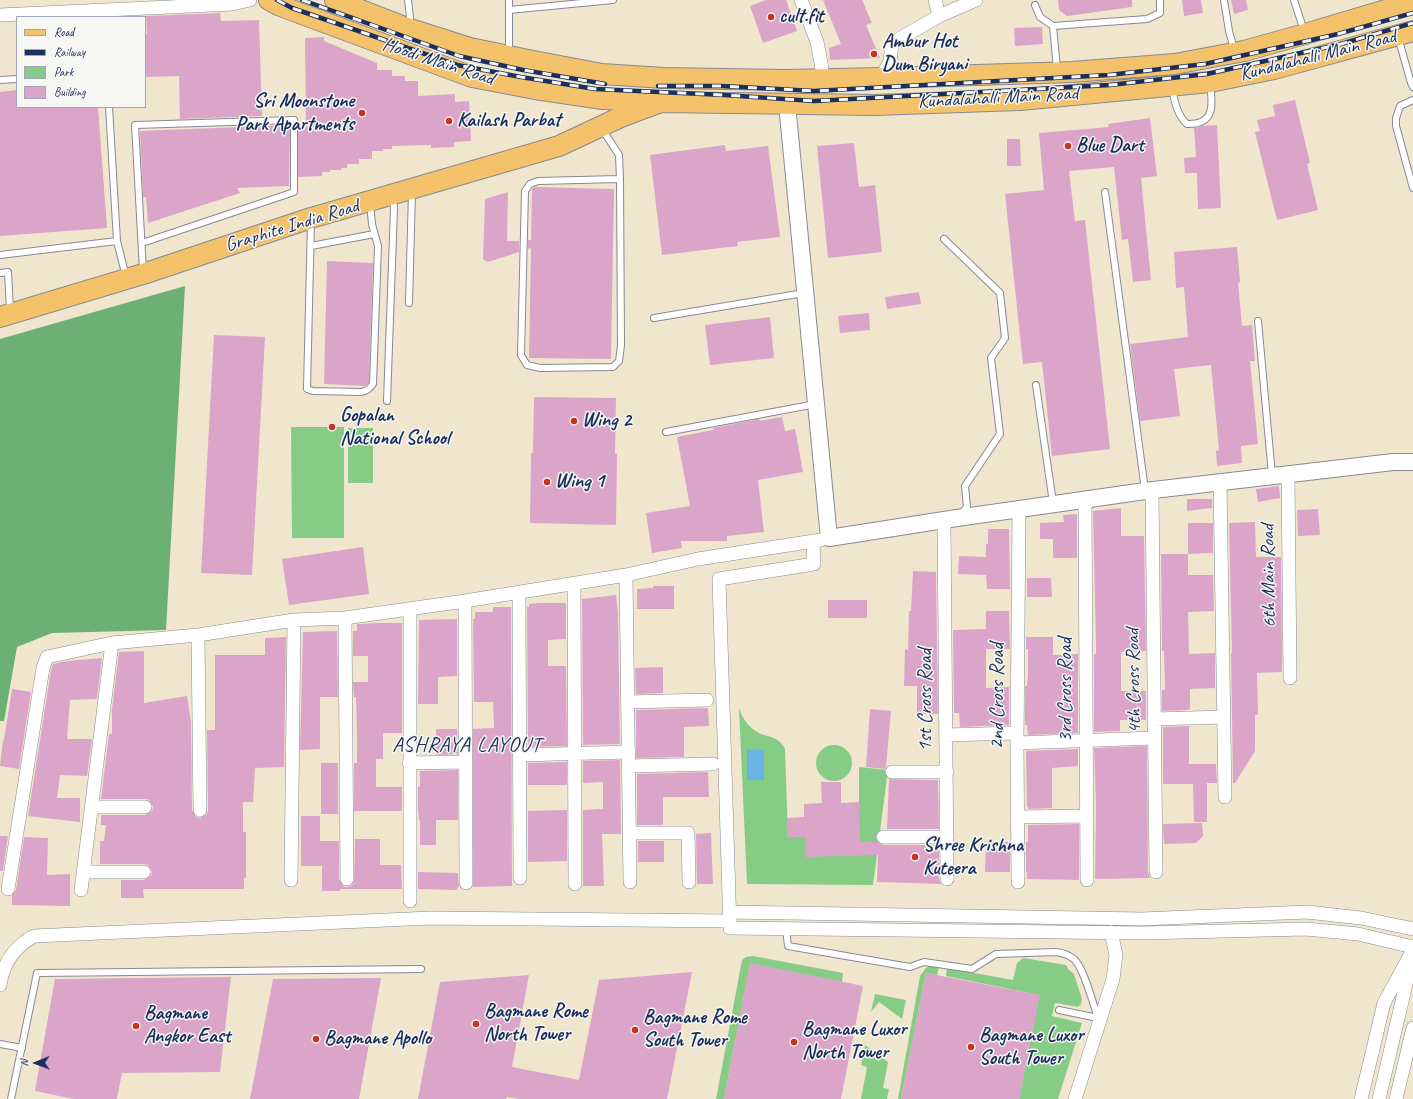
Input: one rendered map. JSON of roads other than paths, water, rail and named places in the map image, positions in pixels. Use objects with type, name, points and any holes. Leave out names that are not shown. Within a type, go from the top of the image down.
[{"type":"main road","name":"Hoodi Main Road","points":[[270,0],[286,8],[472,77],[535,90],[603,99],[661,102]]},
{"type":"main road","name":"Hoodi Main Road","points":[[336,0],[407,28],[470,48],[602,74]]},
{"type":"main road","name":"Kundalahalli Main Road","points":[[602,74],[664,78],[881,78],[1057,73],[1175,64],[1235,52],[1305,34],[1392,4],[1413,2]]},
{"type":"main road","name":"Kundalahalli Main Road","points":[[592,131],[621,117],[661,102],[874,105],[1020,100],[1210,82],[1274,69],[1405,34]]},
{"type":"main road","points":[[661,102],[664,78]]},
{"type":"main road","name":"Graphite India Road","points":[[5,315],[134,277],[311,218],[559,146],[592,131]]},
{"type":"street","points":[[0,15],[232,4],[250,0]]},
{"type":"street","points":[[801,0],[817,42],[822,62],[823,79]]},
{"type":"street","points":[[935,0],[939,16]]},
{"type":"street","points":[[881,78],[890,61],[892,43],[939,16],[976,0]]},
{"type":"street","points":[[787,104],[804,293],[829,538]]},
{"type":"street","points":[[8,889],[43,668],[47,657],[112,644],[198,635],[294,620],[345,618],[519,593],[626,575],[698,559],[1085,500],[1288,474],[1393,462],[1413,462]]},
{"type":"street","name":"6th Main Road","points":[[1288,474],[1290,678]]},
{"type":"street","points":[[1220,482],[1225,797]]},
{"type":"street","name":"4th Cross Road","points":[[1149,491],[1156,872]]},
{"type":"street","name":"3rd Cross Road","points":[[1085,500],[1086,880]]},
{"type":"street","name":"2nd Cross Road","points":[[1018,882],[1017,738],[1019,510]]},
{"type":"street","name":"1st Cross Road","points":[[947,878],[946,735],[951,520]]},
{"type":"street","points":[[730,920],[719,579],[814,564],[813,542]]},
{"type":"street","points":[[626,575],[630,882]]},
{"type":"street","points":[[574,584],[575,884]]},
{"type":"street","points":[[519,593],[520,878]]},
{"type":"street","points":[[465,601],[466,884]]},
{"type":"street","points":[[410,609],[410,901]]},
{"type":"street","points":[[345,618],[347,879]]},
{"type":"street","points":[[291,880],[294,620]]},
{"type":"street","points":[[198,635],[200,810]]},
{"type":"street","points":[[81,890],[112,644]]},
{"type":"street","points":[[628,702],[707,700]]},
{"type":"street","points":[[1154,719],[1224,717]]},
{"type":"street","points":[[946,735],[1086,740],[1154,738]]},
{"type":"street","points":[[520,755],[629,752]]},
{"type":"street","points":[[409,763],[466,762]]},
{"type":"street","points":[[629,766],[713,764]]},
{"type":"street","points":[[892,772],[947,772]]},
{"type":"street","points":[[91,807],[145,807]]},
{"type":"street","points":[[1018,817],[1086,816]]},
{"type":"street","points":[[630,834],[688,833],[689,882]]},
{"type":"street","points":[[882,837],[947,837]]},
{"type":"street","points":[[83,872],[144,872]]},
{"type":"street","points":[[0,985],[2,973],[10,956],[21,944],[34,936],[431,918],[730,920],[1142,918],[1307,912],[1361,918],[1413,930]]},
{"type":"street","points":[[730,920],[786,929],[1110,932],[1306,929],[1358,934],[1413,947]]},
{"type":"street","points":[[1074,1099],[1099,1020],[1114,979],[1116,955],[1110,932]]},
{"type":"street","points":[[1361,1099],[1384,1002],[1413,950]]},
{"type":"street","points":[[1378,1099],[1413,954]]},
{"type":"street","points":[[1396,1099],[1413,1028]]},
{"type":"lane","points":[[407,28],[410,17],[408,0]]},
{"type":"lane","points":[[509,0],[509,56]]},
{"type":"lane","points":[[509,10],[613,0]]},
{"type":"lane","points":[[1036,5],[1040,17],[1053,26],[1147,18],[1160,12],[1160,0]]},
{"type":"lane","points":[[1224,0],[1229,31],[1235,52]]},
{"type":"lane","points":[[1294,0],[1305,34]]},
{"type":"lane","points":[[1053,26],[1057,73]]},
{"type":"lane","points":[[1405,34],[1410,83],[1413,87]]},
{"type":"lane","points":[[0,80],[16,79]]},
{"type":"lane","points":[[1172,85],[1173,96],[1181,118],[1187,124],[1197,124],[1207,119],[1212,110],[1210,82]]},
{"type":"lane","points":[[1413,100],[1400,106],[1396,118],[1396,126],[1413,188]]},
{"type":"lane","points":[[109,108],[117,241],[134,277]]},
{"type":"lane","points":[[134,277],[142,242],[135,125],[294,120],[294,192],[142,242]]},
{"type":"lane","points":[[592,131],[619,154],[620,179],[621,345],[619,360],[613,367],[540,368],[527,365],[521,355],[525,191],[530,184],[538,181],[620,179]]},
{"type":"lane","points":[[409,303],[413,204],[412,189]]},
{"type":"lane","points":[[1105,192],[1149,491]]},
{"type":"lane","points":[[387,401],[394,209],[392,195]]},
{"type":"lane","points":[[311,218],[307,389],[313,392],[361,392],[369,389],[373,384],[378,246],[372,224],[370,201]]},
{"type":"lane","points":[[311,246],[374,234]]},
{"type":"lane","points":[[944,239],[1000,293],[1005,338],[991,358],[1000,434],[965,486],[966,507],[951,520]]},
{"type":"lane","points":[[0,254],[117,241]]},
{"type":"lane","points":[[0,273],[8,272],[5,315]]},
{"type":"lane","points":[[654,318],[804,293]]},
{"type":"lane","points":[[1258,321],[1272,476]]},
{"type":"lane","points":[[1036,385],[1053,505]]},
{"type":"lane","points":[[666,432],[816,404]]},
{"type":"lane","points":[[786,929],[788,946],[910,967],[924,962],[972,969],[996,954],[1063,953],[1073,959],[1080,968],[1099,1020]]},
{"type":"lane","points":[[11,1099],[37,973],[421,969]]},
{"type":"lane","points":[[1059,1010],[1099,1020]]},
{"type":"lane","points":[[0,1044],[22,1048]]},
{"type":"water","points":[[747,749],[764,750],[764,780],[747,780]]},
{"type":"railway","points":[[277,0],[292,8],[457,65],[595,89],[814,101],[1110,85],[1207,74],[1341,44],[1413,23]]},
{"type":"railway","points":[[302,0],[459,56],[523,70],[605,84]]},
{"type":"railway","points":[[658,86],[722,86],[814,91],[1109,75],[1205,64],[1338,34],[1413,13]]},
{"type":"place","name":"cult.fit","points":[[771,17]]},
{"type":"place","name":"Ambur Hot Dum Biryani","points":[[874,54]]},
{"type":"place","name":"Sri Moonstone Park Apartments","points":[[362,113]]},
{"type":"place","name":"Kailash Parbat","points":[[449,121]]},
{"type":"place","name":"Blue Dart","points":[[1068,146]]},
{"type":"place","name":"Wing 2","points":[[574,421]]},
{"type":"place","name":"Gopalan National School","points":[[332,427]]},
{"type":"place","name":"Wing 1","points":[[547,482]]},
{"type":"place","name":"Shree Krishna Kuteera","points":[[915,857]]},
{"type":"place","name":"Bagmane Rome North Tower","points":[[476,1024]]},
{"type":"place","name":"Bagmane Angkor East","points":[[136,1026]]},
{"type":"place","name":"Bagmane Rome South Tower","points":[[635,1030]]},
{"type":"place","name":"Bagmane Apollo","points":[[316,1039]]},
{"type":"place","name":"Bagmane Luxor North Tower","points":[[794,1042]]},
{"type":"place","name":"Bagmane Luxor South Tower","points":[[971,1047]]},
{"type":"district","name":"ASHRAYA LAYOUT","points":[[467,745]]}]
